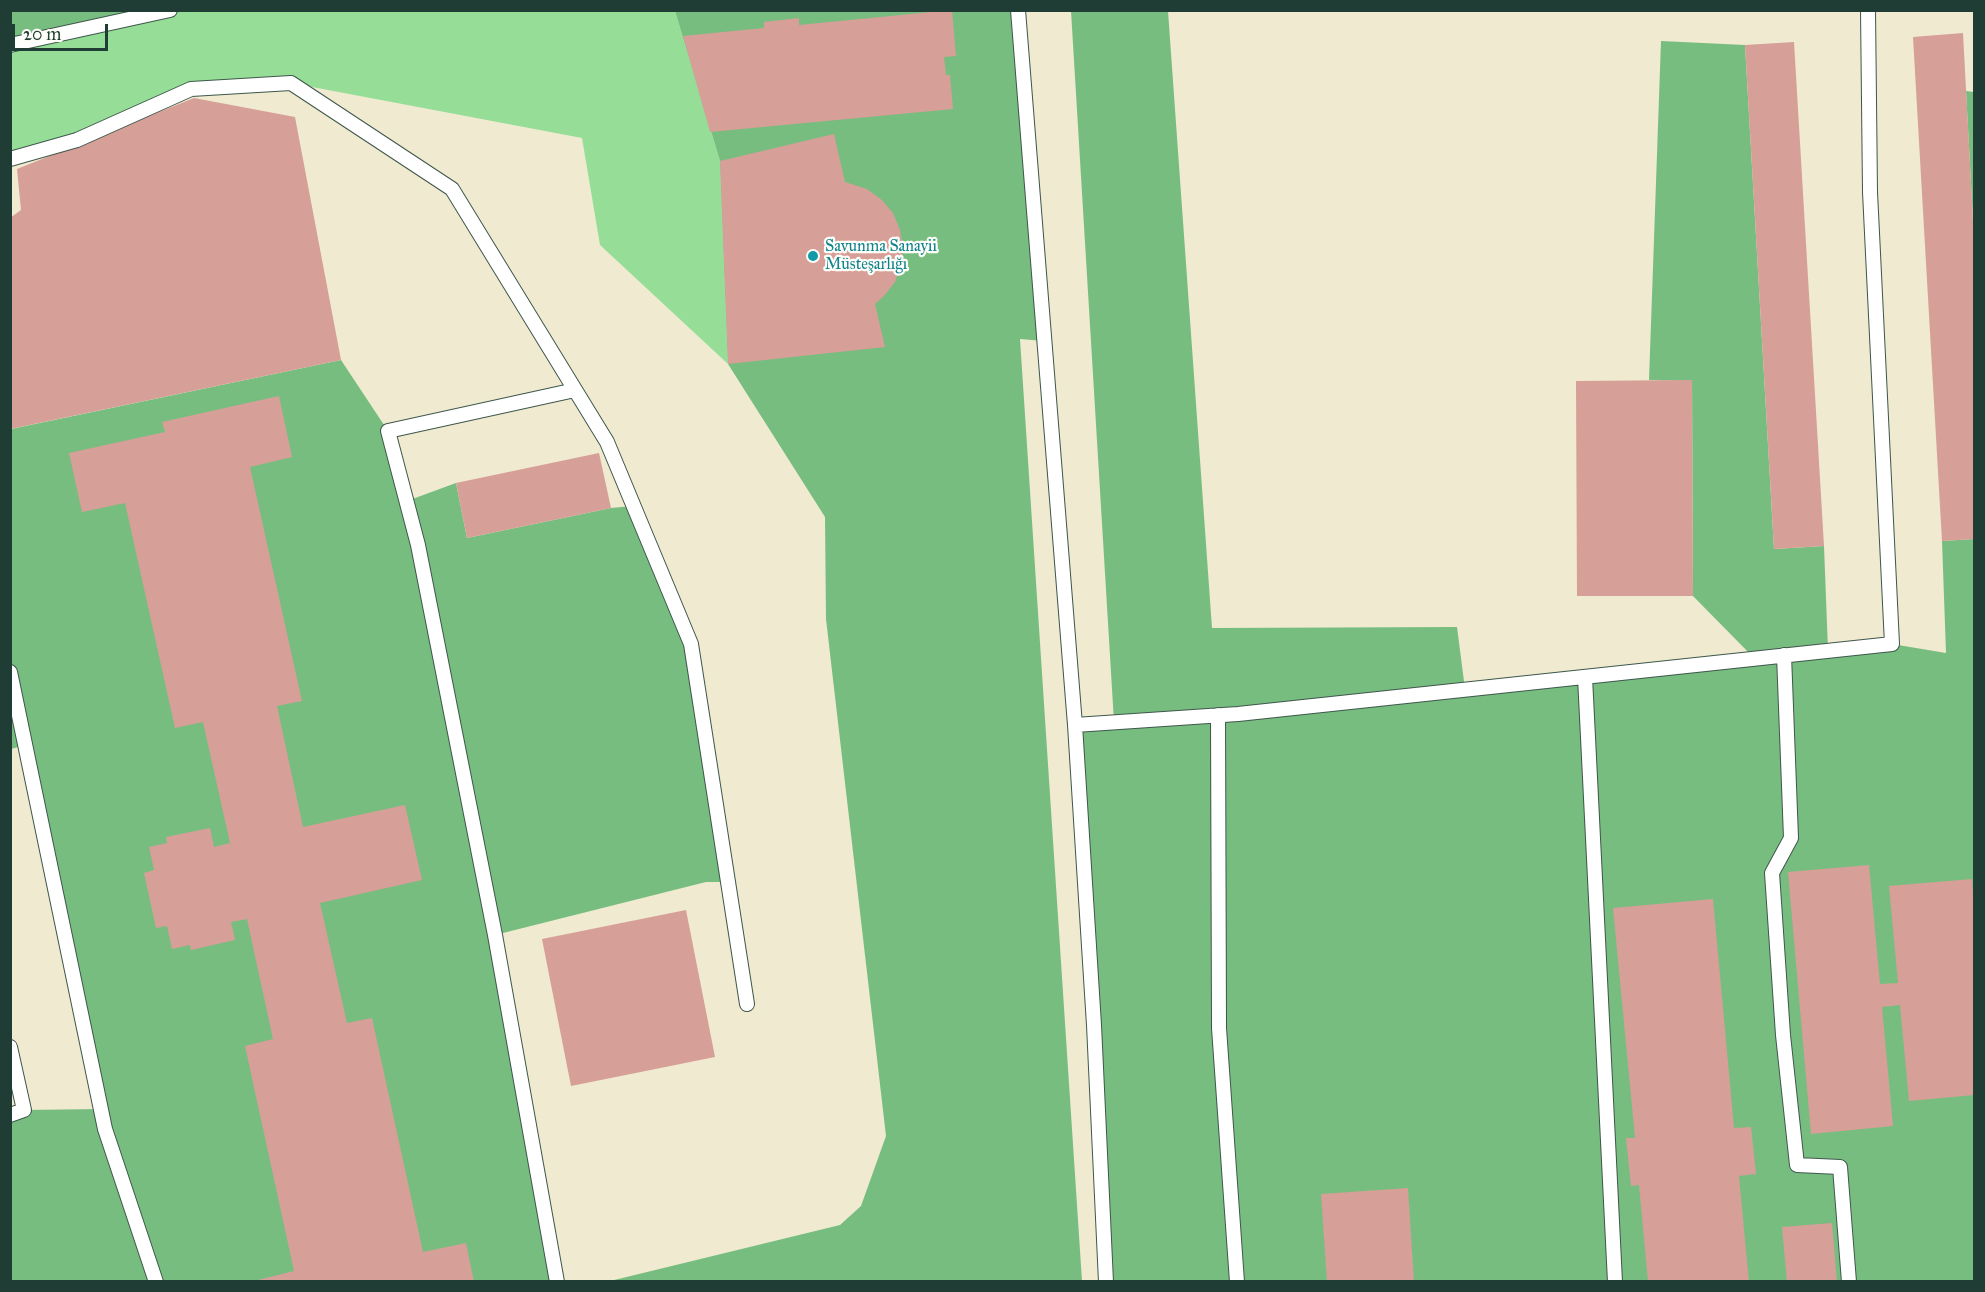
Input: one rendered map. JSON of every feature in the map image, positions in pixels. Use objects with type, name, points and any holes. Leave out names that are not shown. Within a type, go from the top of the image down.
[{"type":"lane","points":[[10,45],[170,10]]},
{"type":"lane","points":[[1018,10],[1075,725],[1094,1025],[1106,1281]]},
{"type":"lane","points":[[1075,725],[1218,715],[1892,644],[1870,204],[1868,10]]},
{"type":"lane","points":[[10,159],[77,140],[191,89],[291,83],[452,189],[607,442],[690,645],[747,1004]]},
{"type":"lane","points":[[557,1281],[495,935],[418,545],[388,431],[575,390]]},
{"type":"lane","points":[[1784,655],[1791,838],[1772,873],[1783,1035],[1797,1165],[1840,1167],[1849,1281]]},
{"type":"lane","points":[[10,672],[105,1129],[156,1281]]},
{"type":"lane","points":[[1585,677],[1615,1281]]},
{"type":"lane","points":[[1218,715],[1219,1028],[1237,1281]]},
{"type":"lane","points":[[10,1047],[24,1110],[10,1115]]},
{"type":"green space","points":[[11,10],[170,11],[11,45]]},
{"type":"green space","points":[[170,10],[675,11],[720,161],[728,364],[600,245],[582,138],[291,83],[191,89],[11,159],[11,45]]},
{"type":"green space","points":[[675,11],[1018,11],[1044,341],[1020,339],[1082,1281],[606,1282],[840,1225],[861,1206],[886,1136],[826,619],[825,517],[728,364],[720,161]]},
{"type":"green space","points":[[1071,11],[1168,11],[1212,628],[1457,627],[1465,689],[1754,658],[1693,596],[1692,381],[1649,380],[1661,41],[1745,45],[1774,549],[1824,546],[1828,650],[1892,644],[1946,653],[1942,541],[1974,539],[1974,1281],[1106,1281],[1075,725],[1114,722]]},
{"type":"green space","points":[[1966,91],[1974,92],[1974,239]]},
{"type":"green space","points":[[341,360],[388,431],[407,501],[456,483],[467,538],[611,508],[633,506],[691,644],[728,882],[706,882],[495,935],[557,1281],[11,1281],[10,1115],[24,1110],[101,1109],[26,745],[11,749],[11,429]]},
{"type":"building","points":[[952,10],[956,56],[944,57],[946,75],[950,75],[953,109],[710,132],[683,36],[764,28],[764,22],[799,18],[799,25]]},
{"type":"building","points":[[1963,33],[1974,239],[1974,539],[1942,541],[1913,37]]},
{"type":"building","points":[[1794,42],[1824,546],[1774,549],[1745,45]]},
{"type":"building","points":[[194,98],[295,117],[341,360],[10,429],[10,218],[21,210],[17,169]]},
{"type":"building","name":"Savunma Sanayii Müsteşarlığı","points":[[834,134],[845,182],[867,189],[882,200],[893,213],[900,230],[903,247],[901,265],[895,282],[875,304],[885,347],[728,364],[720,161]]},
{"type":"building","points":[[1692,380],[1693,596],[1577,596],[1576,381]]},
{"type":"building","points":[[279,396],[292,457],[250,467],[302,701],[277,706],[303,827],[405,805],[422,880],[320,903],[347,1023],[372,1018],[423,1252],[466,1243],[474,1282],[250,1282],[294,1271],[245,1046],[273,1039],[247,919],[231,922],[235,940],[191,950],[190,945],[172,949],[167,926],[156,928],[144,873],[154,870],[149,847],[167,843],[166,837],[210,828],[214,847],[230,843],[203,722],[175,728],[125,503],[82,512],[69,453],[165,432],[162,422]]},
{"type":"building","points":[[599,453],[611,508],[467,538],[456,483]]},
{"type":"building","points":[[1869,865],[1880,984],[1898,983],[1889,886],[1972,879],[1974,1095],[1909,1101],[1900,1005],[1882,1007],[1893,1126],[1811,1134],[1788,872]]},
{"type":"building","points":[[1713,899],[1734,1128],[1751,1127],[1756,1174],[1739,1176],[1749,1282],[1648,1282],[1639,1185],[1631,1186],[1626,1138],[1635,1138],[1613,908]]},
{"type":"building","points":[[686,910],[715,1057],[571,1086],[542,939]]},
{"type":"building","points":[[1408,1188],[1414,1282],[1327,1282],[1321,1194]]},
{"type":"building","points":[[1832,1223],[1837,1282],[1787,1282],[1782,1227]]},
{"type":"place","name":"Savunma Sanayii Müsteşarlığı","points":[[813,256]]}]
